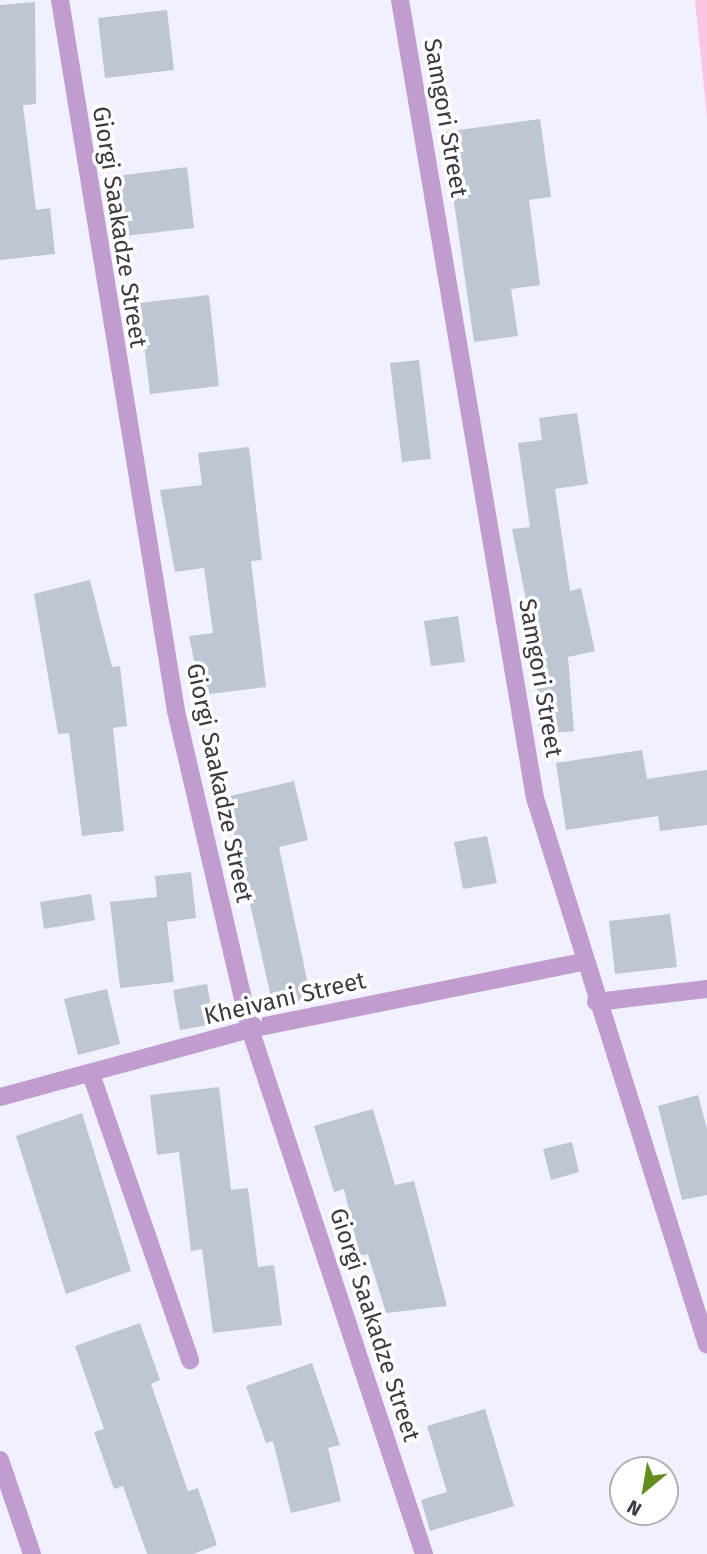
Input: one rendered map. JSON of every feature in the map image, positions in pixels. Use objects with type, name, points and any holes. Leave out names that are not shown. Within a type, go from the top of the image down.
[{"type":"street","name":"Giorgi Saakadze Street","points":[[60,0],[176,711],[250,1029],[424,1554]]},
{"type":"street","name":"Samgori Street","points":[[400,0],[535,798],[583,962],[707,1345]]},
{"type":"street","name":"Kheivani Street","points":[[0,1097],[250,1029],[583,962]]},
{"type":"street","points":[[596,1002],[707,989]]},
{"type":"street","points":[[91,1074],[190,1360]]},
{"type":"street","points":[[0,1460],[32,1554]]},
{"type":"shaded area","points":[[695,0],[707,0],[707,118]]},
{"type":"building","points":[[35,2],[36,104],[23,105],[36,210],[50,208],[55,254],[0,260],[0,5]]},
{"type":"building","points":[[167,10],[174,70],[105,78],[98,18]]},
{"type":"building","points":[[540,119],[551,197],[529,200],[540,285],[511,289],[518,336],[474,342],[444,132]]},
{"type":"building","points":[[187,167],[194,228],[125,236],[118,176]]},
{"type":"building","points":[[209,295],[219,386],[150,394],[139,303]]},
{"type":"building","points":[[419,360],[431,459],[402,462],[390,363]]},
{"type":"building","points":[[577,413],[588,484],[555,489],[570,591],[581,588],[595,651],[568,657],[574,731],[539,734],[535,682],[542,681],[512,529],[530,527],[518,443],[542,440],[539,418]]},
{"type":"building","points":[[249,447],[262,560],[251,561],[266,687],[201,695],[189,636],[213,633],[204,568],[175,572],[160,490],[202,485],[198,453]]},
{"type":"building","points":[[90,580],[112,667],[120,666],[127,726],[113,728],[124,831],[82,836],[69,733],[58,734],[34,594]]},
{"type":"building","points":[[458,616],[465,662],[431,666],[424,621]]},
{"type":"building","points":[[642,750],[647,779],[707,770],[707,825],[660,831],[658,816],[566,830],[556,763]]},
{"type":"building","points":[[294,781],[308,840],[279,847],[311,999],[273,1006],[226,797]]},
{"type":"building","points":[[487,836],[497,883],[463,889],[454,842]]},
{"type":"building","points":[[191,872],[196,918],[167,922],[174,982],[120,988],[110,902],[157,897],[155,876]]},
{"type":"building","points":[[91,894],[95,920],[44,929],[40,902]]},
{"type":"building","points":[[670,914],[677,967],[615,974],[609,921]]},
{"type":"building","points":[[207,984],[214,1024],[180,1030],[173,990]]},
{"type":"building","points":[[107,989],[120,1044],[78,1055],[64,999]]},
{"type":"building","points":[[219,1087],[231,1190],[248,1188],[258,1267],[274,1265],[282,1325],[213,1333],[202,1249],[191,1251],[179,1152],[157,1155],[150,1095]]},
{"type":"building","points":[[698,1095],[707,1129],[707,1195],[682,1200],[658,1106]]},
{"type":"building","points":[[373,1109],[395,1185],[414,1181],[447,1306],[386,1313],[368,1254],[360,1256],[344,1189],[334,1192],[314,1126]]},
{"type":"building","points":[[82,1113],[131,1271],[66,1294],[16,1136]]},
{"type":"building","points":[[572,1142],[579,1172],[551,1180],[543,1149]]},
{"type":"building","points":[[140,1323],[160,1380],[151,1384],[188,1491],[198,1488],[217,1545],[193,1554],[147,1554],[123,1486],[114,1489],[94,1432],[104,1429],[75,1346]]},
{"type":"building","points":[[312,1363],[340,1445],[328,1448],[341,1501],[291,1513],[273,1441],[266,1443],[246,1386]]},
{"type":"building","points":[[485,1409],[514,1506],[430,1531],[421,1500],[447,1492],[427,1426]]}]
